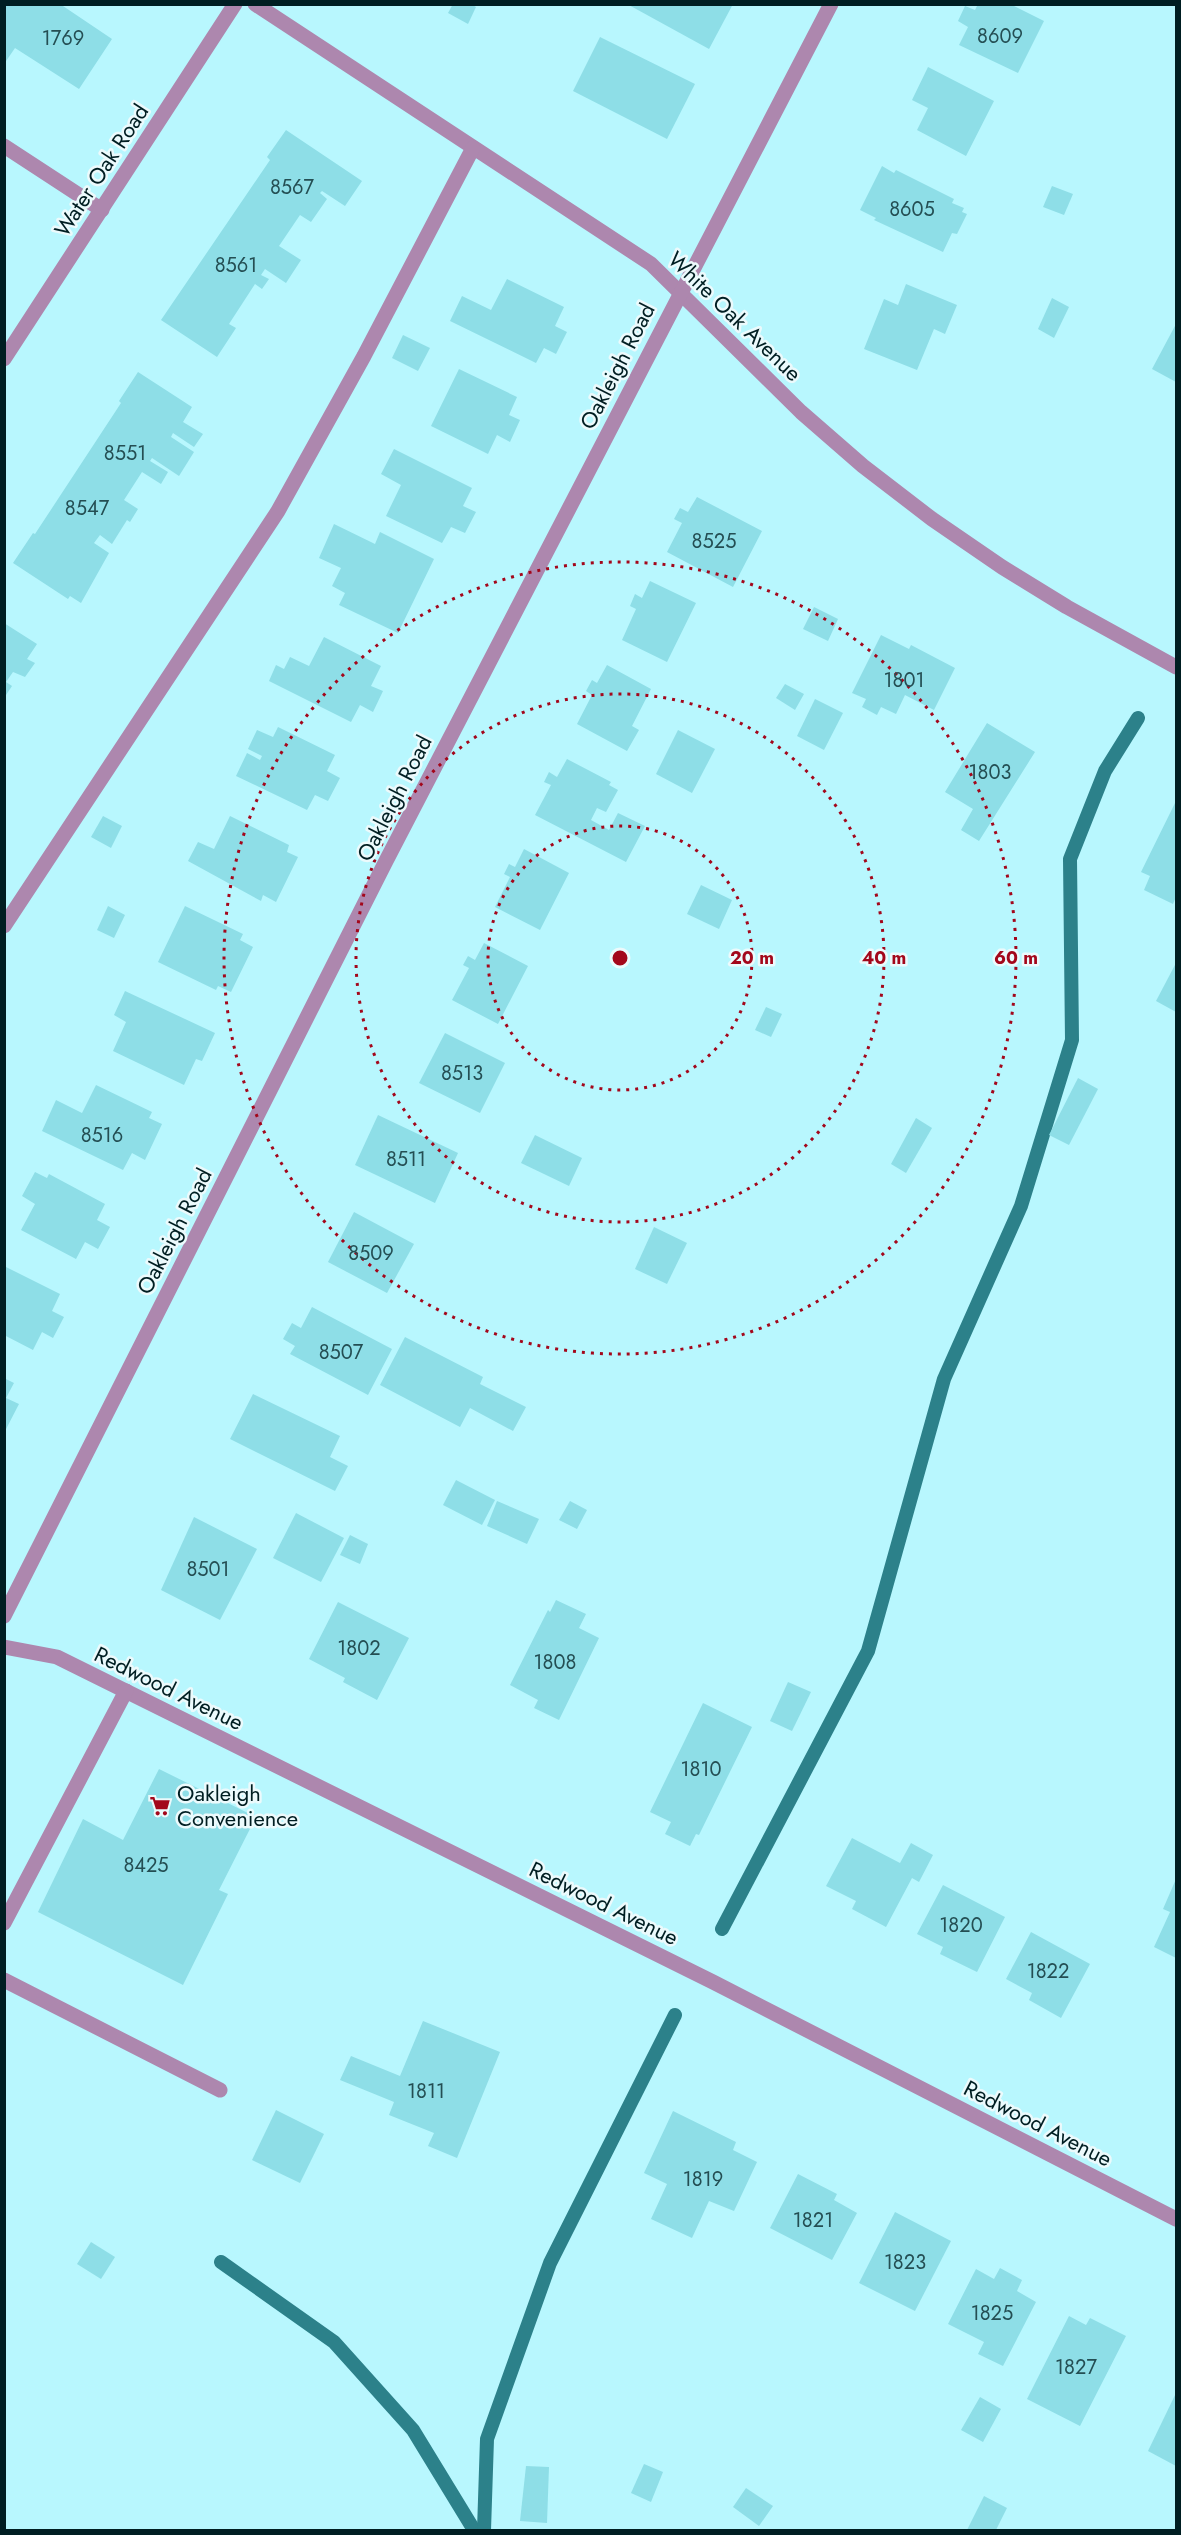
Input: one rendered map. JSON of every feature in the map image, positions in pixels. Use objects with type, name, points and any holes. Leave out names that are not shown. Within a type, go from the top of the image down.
[{"type":"street","name":"Water Oak Road","points":[[4,359],[235,4]]},
{"type":"street","name":"White Oak Avenue","points":[[255,4],[651,264],[801,412],[863,466],[932,519],[1002,567],[1067,607],[1176,667]]},
{"type":"street","name":"Oakleigh Road","points":[[4,1616],[381,871],[831,4]]},
{"type":"street","points":[[4,146],[102,210]]},
{"type":"street","points":[[4,927],[278,512],[364,356],[473,148]]},
{"type":"street","name":"Redwood Avenue","points":[[4,1647],[57,1657],[713,1982],[1176,2219]]},
{"type":"street","points":[[4,1923],[126,1691]]},
{"type":"street","points":[[4,1980],[220,2090]]},
{"type":"building","points":[[4,4],[60,4],[112,39],[79,89],[15,48],[4,64]]},
{"type":"building","points":[[453,4],[471,4],[476,7],[468,24],[448,13]]},
{"type":"building","points":[[627,4],[733,4],[709,49]]},
{"type":"building","points":[[978,4],[1010,4],[1044,21],[1018,73],[959,45],[968,27],[958,21],[965,6],[975,10]]},
{"type":"building","points":[[600,37],[695,84],[667,139],[573,91]]},
{"type":"building","points":[[928,67],[994,101],[966,156],[917,130],[928,108],[912,100]]},
{"type":"building","points":[[286,130],[362,181],[345,206],[322,191],[320,193],[327,199],[311,222],[300,215],[279,246],[301,260],[286,283],[265,269],[261,275],[269,279],[262,289],[255,284],[229,324],[236,328],[217,357],[161,320],[270,160],[267,157]]},
{"type":"building","points":[[882,166],[894,173],[896,170],[954,199],[952,203],[964,208],[962,212],[967,214],[957,234],[952,233],[943,252],[874,220],[876,218],[860,210]]},
{"type":"building","points":[[1052,186],[1073,194],[1064,215],[1043,207]]},
{"type":"building","points":[[507,279],[564,307],[555,326],[567,332],[556,354],[544,348],[536,363],[450,321],[462,296],[491,310]]},
{"type":"building","points":[[906,284],[957,305],[945,334],[934,329],[917,370],[864,349],[884,299],[898,305]]},
{"type":"building","points":[[1052,298],[1069,307],[1054,338],[1038,329]]},
{"type":"building","points":[[1176,324],[1176,382],[1152,369]]},
{"type":"building","points":[[403,335],[430,348],[418,371],[392,358]]},
{"type":"building","points":[[459,369],[517,397],[509,415],[520,420],[510,442],[497,435],[488,454],[431,426]]},
{"type":"building","points":[[138,372],[192,407],[183,422],[203,434],[194,447],[173,433],[171,437],[194,452],[179,476],[152,458],[150,461],[168,472],[161,484],[142,472],[124,500],[138,509],[130,522],[127,520],[112,544],[100,535],[94,543],[109,553],[81,603],[70,596],[68,599],[13,563],[33,533],[35,534],[121,403],[119,401]]},
{"type":"building","points":[[394,449],[472,488],[463,506],[476,512],[465,533],[451,527],[442,543],[386,516],[401,485],[381,474]]},
{"type":"building","points":[[697,497],[762,531],[733,587],[667,552],[682,523],[674,519],[680,508],[688,512]]},
{"type":"building","points":[[334,524],[375,544],[380,532],[434,559],[398,633],[339,605],[345,593],[332,586],[341,568],[319,558]]},
{"type":"building","points":[[650,581],[696,603],[667,662],[622,640],[636,609],[630,606],[635,594],[642,598]]},
{"type":"building","points":[[814,607],[838,619],[828,641],[803,629]]},
{"type":"building","points":[[4,623],[37,644],[27,659],[35,663],[25,677],[13,672],[6,682],[12,686],[4,698]]},
{"type":"building","points":[[881,635],[909,649],[911,645],[955,668],[934,710],[905,695],[896,714],[881,707],[877,715],[862,707],[866,699],[852,693]]},
{"type":"building","points":[[324,637],[381,666],[371,686],[383,691],[373,712],[360,705],[351,722],[269,681],[276,665],[284,669],[290,657],[309,666]]},
{"type":"building","points":[[607,665],[651,689],[632,726],[639,730],[627,751],[577,724],[592,695],[586,691],[592,680],[597,683]]},
{"type":"building","points":[[785,684],[804,694],[795,710],[776,698]]},
{"type":"building","points":[[815,699],[843,713],[824,750],[797,736]]},
{"type":"building","points":[[987,723],[1035,752],[979,841],[961,830],[973,809],[945,792]]},
{"type":"building","points":[[278,727],[335,755],[327,771],[340,778],[328,801],[315,795],[307,810],[236,776],[247,753],[260,760],[262,756],[248,749],[257,730],[273,737]]},
{"type":"building","points":[[678,730],[715,749],[692,793],[656,774]]},
{"type":"building","points":[[567,759],[611,782],[609,785],[618,790],[606,812],[597,808],[591,820],[609,830],[618,813],[645,826],[626,862],[535,815],[551,785],[544,782],[549,772],[557,777]]},
{"type":"building","points":[[1176,801],[1176,897],[1173,904],[1144,890],[1150,876],[1141,872]]},
{"type":"building","points":[[103,816],[122,826],[111,848],[91,837]]},
{"type":"building","points":[[230,816],[289,845],[287,852],[298,857],[276,902],[263,895],[261,901],[188,861],[198,842],[214,849]]},
{"type":"building","points":[[524,849],[569,873],[540,930],[495,907],[510,877],[504,874],[509,864],[515,867]]},
{"type":"building","points":[[701,885],[732,900],[719,929],[687,914]]},
{"type":"building","points":[[108,906],[125,915],[114,938],[97,930]]},
{"type":"building","points":[[185,906],[243,934],[240,940],[253,947],[231,992],[218,986],[216,990],[158,962]]},
{"type":"building","points":[[484,943],[528,966],[498,1024],[452,1000],[469,968],[463,965],[468,956],[475,960]]},
{"type":"building","points":[[1176,963],[1176,1012],[1156,1001]]},
{"type":"building","points":[[125,991],[215,1033],[202,1061],[196,1059],[184,1085],[113,1051],[126,1022],[114,1015]]},
{"type":"building","points":[[766,1007],[782,1014],[771,1037],[755,1030]]},
{"type":"building","points":[[445,1033],[505,1063],[480,1113],[419,1083]]},
{"type":"building","points":[[1078,1078],[1098,1089],[1069,1145],[1049,1135]]},
{"type":"building","points":[[96,1085],[152,1112],[149,1118],[162,1124],[145,1160],[132,1153],[123,1170],[42,1131],[56,1100],[82,1113]]},
{"type":"building","points":[[378,1115],[458,1153],[435,1203],[355,1165]]},
{"type":"building","points":[[916,1118],[932,1128],[906,1173],[891,1164]]},
{"type":"building","points":[[535,1135],[582,1158],[569,1186],[521,1163]]},
{"type":"building","points":[[35,1172],[47,1178],[49,1174],[105,1204],[97,1220],[110,1227],[98,1249],[85,1242],[76,1259],[21,1230],[35,1204],[22,1196]]},
{"type":"building","points":[[354,1212],[414,1244],[387,1293],[328,1262]]},
{"type":"building","points":[[654,1227],[687,1243],[667,1284],[635,1269]]},
{"type":"building","points":[[4,1266],[60,1294],[52,1311],[64,1317],[53,1338],[42,1332],[33,1350],[4,1335]]},
{"type":"building","points":[[312,1307],[392,1349],[368,1395],[290,1354],[295,1346],[283,1339],[292,1323],[301,1328]]},
{"type":"building","points":[[405,1337],[483,1377],[480,1384],[526,1407],[513,1431],[470,1408],[460,1427],[380,1385]]},
{"type":"building","points":[[4,1378],[14,1383],[6,1398],[19,1404],[4,1433]]},
{"type":"building","points":[[253,1394],[340,1436],[330,1457],[348,1466],[335,1491],[230,1439]]},
{"type":"building","points":[[456,1480],[495,1500],[482,1525],[443,1505]]},
{"type":"building","points":[[497,1501],[539,1519],[527,1544],[487,1526]]},
{"type":"building","points":[[570,1501],[587,1510],[577,1529],[559,1520]]},
{"type":"building","points":[[296,1513],[344,1538],[321,1582],[273,1558]]},
{"type":"building","points":[[194,1517],[257,1549],[220,1620],[161,1590]]},
{"type":"building","points":[[350,1535],[368,1544],[360,1564],[340,1555]]},
{"type":"building","points":[[556,1600],[586,1614],[579,1628],[599,1638],[559,1720],[534,1708],[538,1700],[510,1685],[548,1610],[550,1612]]},
{"type":"building","points":[[338,1602],[409,1638],[377,1700],[343,1682],[345,1678],[309,1659]]},
{"type":"building","points":[[788,1682],[811,1692],[792,1731],[770,1721]]},
{"type":"building","points":[[703,1703],[752,1727],[699,1835],[696,1834],[690,1846],[665,1834],[671,1822],[650,1812]]},
{"type":"building","points":[[159,1769],[256,1817],[219,1890],[228,1894],[183,1985],[38,1912],[83,1819],[123,1840]]},
{"type":"building","points":[[852,1838],[900,1863],[911,1843],[933,1855],[919,1882],[912,1878],[886,1927],[852,1909],[856,1901],[826,1886]]},
{"type":"building","points":[[1176,1879],[1176,1958],[1154,1947],[1170,1912],[1163,1909]]},
{"type":"building","points":[[943,1885],[1005,1917],[977,1972],[940,1954],[943,1947],[917,1934]]},
{"type":"building","points":[[1031,1932],[1090,1964],[1061,2018],[1029,2000],[1032,1993],[1006,1979]]},
{"type":"building","points":[[423,2021],[500,2052],[457,2158],[428,2146],[434,2133],[389,2115],[394,2102],[340,2080],[351,2056],[400,2076]]},
{"type":"building","points":[[276,2110],[324,2134],[300,2183],[252,2160]]},
{"type":"building","points":[[673,2111],[736,2142],[733,2150],[757,2162],[734,2211],[709,2201],[692,2238],[651,2219],[667,2184],[644,2173]]},
{"type":"building","points":[[798,2174],[837,2194],[834,2200],[857,2213],[832,2260],[770,2228]]},
{"type":"building","points":[[895,2212],[951,2241],[915,2311],[859,2283]]},
{"type":"building","points":[[91,2242],[115,2257],[101,2279],[77,2264]]},
{"type":"building","points":[[1000,2268],[1022,2280],[1017,2291],[1036,2302],[1003,2366],[978,2354],[984,2342],[948,2324],[976,2269],[994,2279]]},
{"type":"building","points":[[1069,2316],[1086,2325],[1090,2318],[1126,2336],[1080,2426],[1027,2399]]},
{"type":"building","points":[[1176,2393],[1176,2466],[1148,2451]]},
{"type":"building","points":[[980,2397],[1001,2409],[983,2442],[961,2430]]},
{"type":"building","points":[[644,2464],[663,2472],[651,2502],[631,2493]]},
{"type":"building","points":[[526,2466],[549,2467],[547,2523],[520,2521]]},
{"type":"building","points":[[746,2488],[773,2506],[759,2526],[733,2507]]},
{"type":"building","points":[[984,2496],[1007,2508],[996,2530],[967,2530]]},
{"type":"waterway","points":[[722,1929],[868,1651],[944,1379],[1021,1206],[1072,1040],[1070,859],[1105,771],[1138,718]]},
{"type":"waterway","points":[[484,2530],[487,2439],[550,2263],[675,2015]]},
{"type":"waterway","points":[[221,2262],[334,2342],[413,2430],[474,2530]]},
{"type":"place","name":"Oakleigh Convenience","points":[[160,1806]]}]
